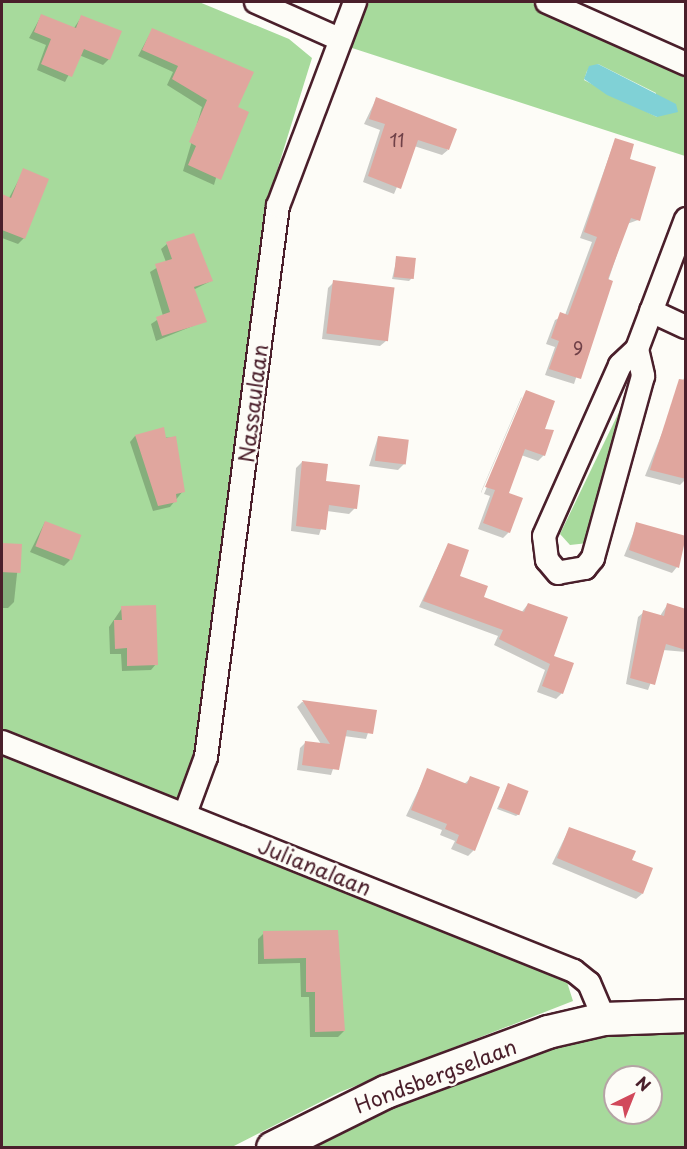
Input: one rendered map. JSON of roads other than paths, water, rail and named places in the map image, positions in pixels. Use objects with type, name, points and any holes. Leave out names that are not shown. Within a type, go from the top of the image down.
[{"type":"street","points":[[256,2],[339,39]]},
{"type":"street","name":"Nassaulaan","points":[[185,814],[206,757],[278,206],[339,39],[355,2]]},
{"type":"street","points":[[547,2],[686,64]]},
{"type":"street","points":[[637,349],[642,376],[593,558],[572,574],[558,573],[547,560],[544,536],[621,365],[637,349],[686,219]]},
{"type":"street","points":[[651,311],[686,327]]},
{"type":"street","name":"Julianalaan","points":[[2,742],[574,971],[589,983],[603,1019]]},
{"type":"street","name":"Hondsbergselaan","points":[[273,1148],[446,1067],[603,1019],[686,1016]]},
{"type":"water","points":[[598,64],[676,104],[678,112],[657,117],[607,95],[584,79],[589,66]]}]
